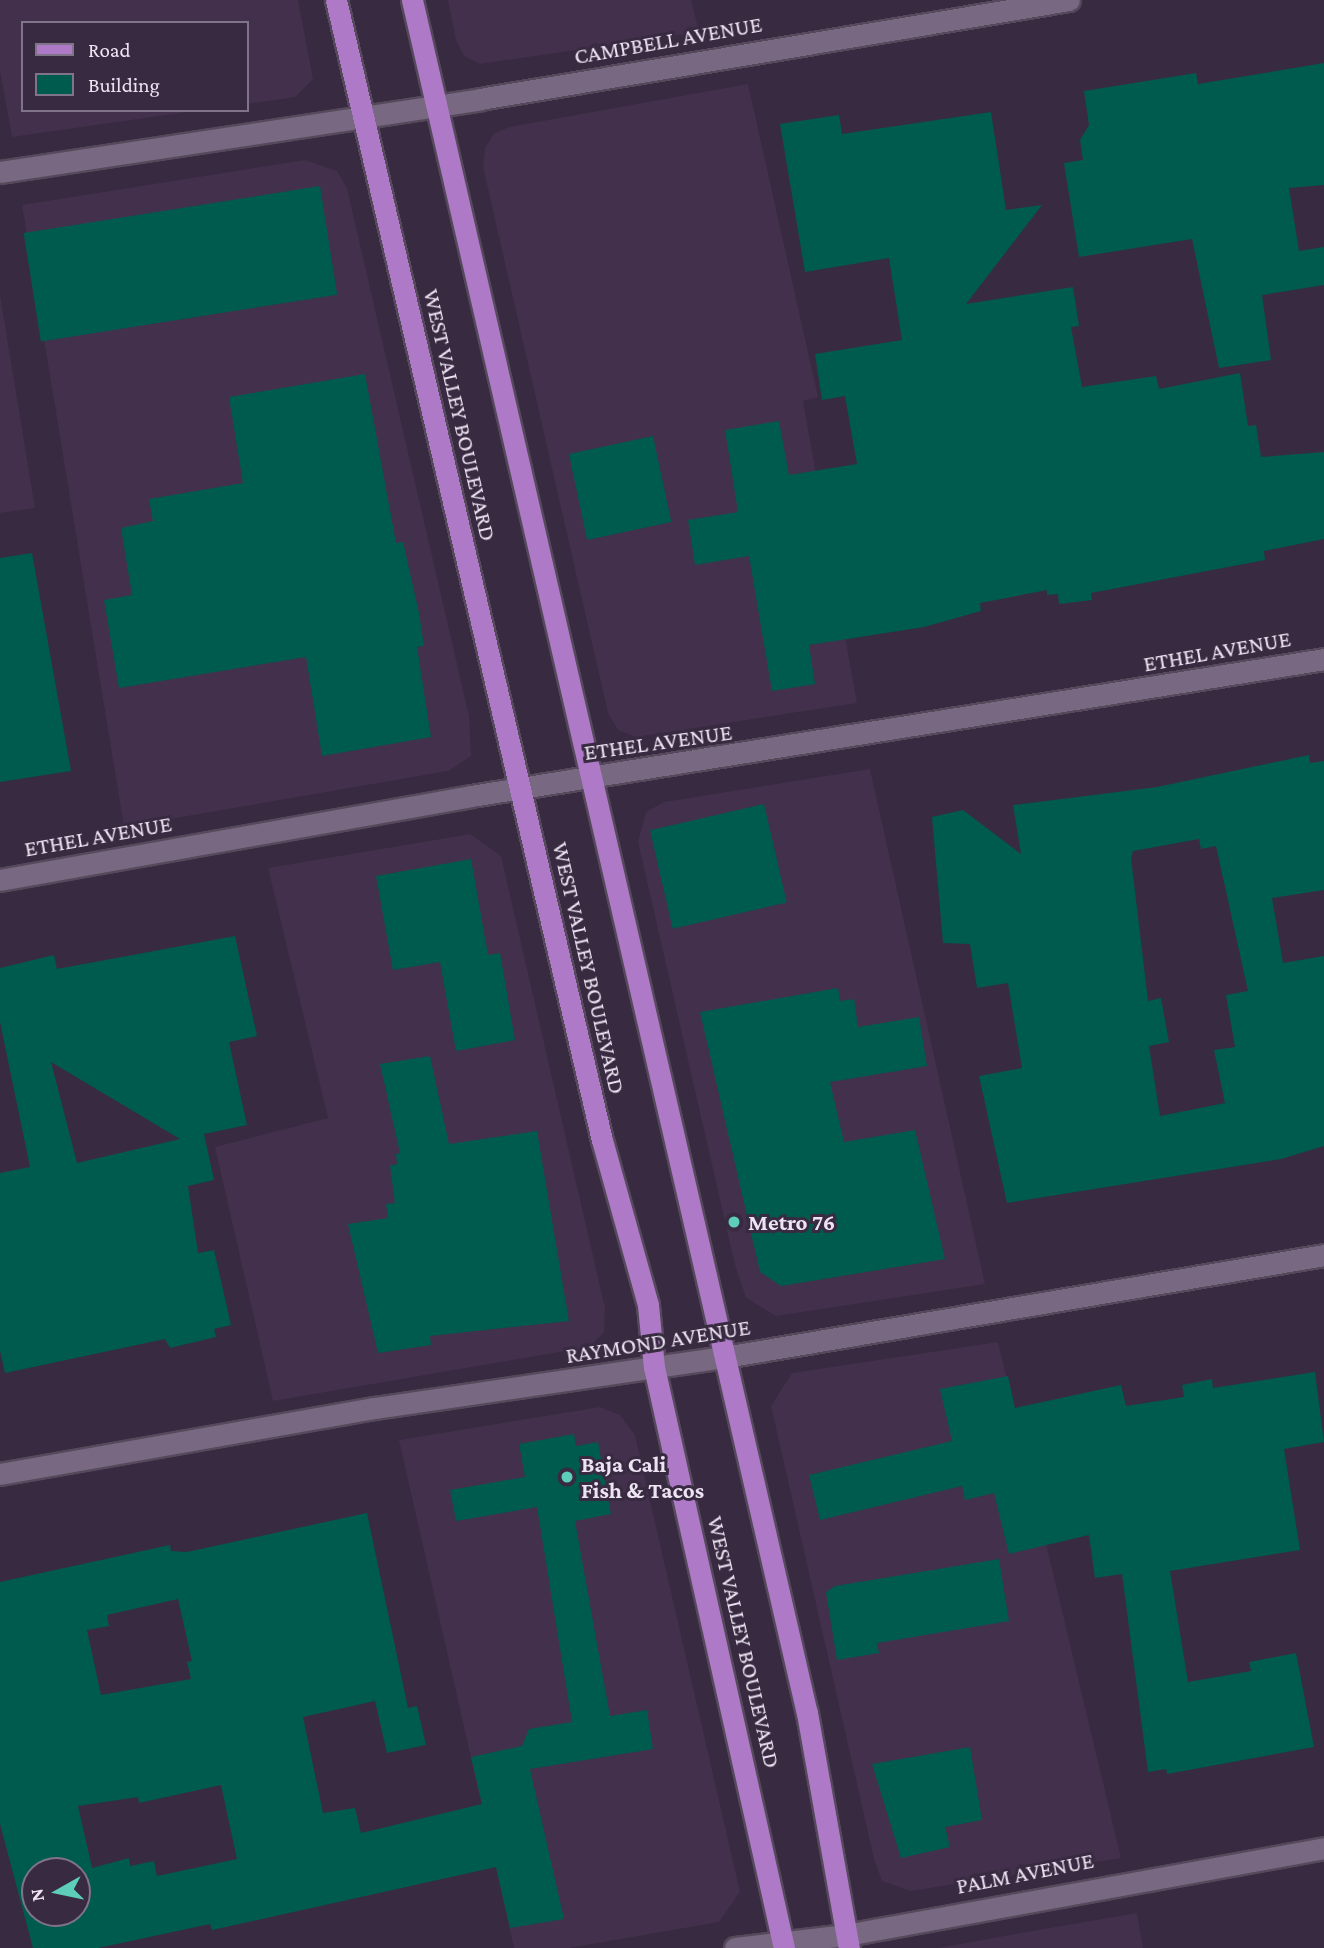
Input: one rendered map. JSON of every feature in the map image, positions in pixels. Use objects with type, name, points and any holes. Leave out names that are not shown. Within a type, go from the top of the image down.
[{"type":"main road","name":"WEST VALLEY BOULEVARD","points":[[336,0],[359,115],[522,789],[602,1140],[648,1306],[654,1367],[783,1945]]},
{"type":"main road","name":"WEST VALLEY BOULEVARD","points":[[412,0],[807,1713],[848,1941]]},
{"type":"street","name":"CAMPBELL AVENUE","points":[[0,172],[1069,0]]},
{"type":"street","name":"ETHEL AVENUE","points":[[0,880],[522,789],[1324,659]]},
{"type":"street","name":"RAYMOND AVENUE","points":[[0,1474],[374,1408],[725,1357],[1324,1255]]},
{"type":"street","name":"PALM AVENUE","points":[[734,1948],[848,1941],[1324,1848]]},
{"type":"shaded area","points":[[0,0],[298,0],[313,79],[295,97],[248,104],[248,21],[21,21],[21,112],[188,112],[12,137],[0,71]]},
{"type":"shaded area","points":[[448,0],[691,0],[699,32],[480,64],[464,56],[456,40]]},
{"type":"shaded area","points":[[748,84],[818,397],[803,401],[857,703],[636,737],[618,730],[608,713],[483,167],[485,148],[494,134],[509,127]]},
{"type":"shaded area","points":[[305,160],[337,171],[347,188],[469,716],[471,756],[448,771],[124,827],[22,205]]},
{"type":"shaded area","points":[[0,295],[35,508],[0,513]]},
{"type":"shaded area","points":[[870,769],[985,1284],[776,1316],[746,1298],[735,1265],[638,842],[646,812],[664,802]]},
{"type":"shaded area","points":[[470,834],[501,856],[605,1308],[604,1332],[589,1347],[273,1401],[215,1147],[328,1118],[268,868]]},
{"type":"shaded area","points":[[998,1342],[1121,1858],[911,1891],[882,1881],[874,1859],[771,1406],[792,1373]]},
{"type":"shaded area","points":[[600,1407],[620,1415],[635,1435],[740,1892],[719,1922],[569,1948],[514,1948],[399,1440]]},
{"type":"shaded area","points":[[1137,1913],[1143,1948],[938,1948],[1015,1934]]},
{"type":"building","points":[[1324,63],[1324,185],[1289,188],[1299,251],[1324,247],[1324,285],[1262,295],[1271,360],[1219,368],[1192,239],[1079,257],[1064,163],[1083,160],[1080,140],[1089,125],[1084,91],[1196,73],[1198,84]]},
{"type":"building","points":[[991,112],[1006,210],[1042,205],[966,304],[1073,287],[1079,326],[1071,327],[1082,387],[1156,376],[1159,389],[1240,373],[1248,426],[1256,425],[1261,457],[1324,452],[1324,539],[1264,551],[1265,560],[1091,593],[1092,600],[1059,604],[1058,594],[1047,595],[1047,590],[980,603],[981,611],[924,627],[809,645],[815,684],[772,691],[749,556],[695,565],[688,520],[738,512],[725,430],[779,421],[789,475],[857,464],[845,396],[822,400],[815,354],[902,340],[889,258],[805,272],[780,124],[839,115],[842,134]]},
{"type":"building","points":[[320,186],[337,295],[41,342],[24,233]]},
{"type":"building","points":[[365,374],[396,543],[403,542],[419,613],[424,646],[417,647],[431,737],[322,756],[306,657],[119,688],[104,600],[132,595],[121,528],[153,521],[149,499],[243,483],[229,397]]},
{"type":"building","points":[[653,436],[671,522],[587,540],[569,454]]},
{"type":"building","points":[[32,553],[71,771],[0,782],[0,558]]},
{"type":"building","points":[[1309,755],[1310,763],[1324,761],[1324,890],[1272,898],[1283,963],[1324,956],[1324,1146],[1281,1159],[1007,1203],[979,1076],[1022,1068],[1008,983],[977,988],[970,944],[943,943],[932,817],[963,810],[1021,854],[1013,805],[1157,787]],"holes":[[[1199,839],[1201,849],[1216,846],[1248,991],[1226,995],[1235,1047],[1214,1050],[1225,1103],[1160,1116],[1149,1046],[1169,1042],[1161,998],[1148,1001],[1131,858],[1133,851]]]},
{"type":"building","points":[[764,804],[787,902],[673,929],[650,830]]},
{"type":"building","points":[[471,859],[488,955],[500,953],[515,1040],[456,1051],[440,962],[393,970],[376,876]]},
{"type":"building","points":[[235,936],[257,1036],[229,1042],[247,1125],[204,1134],[214,1180],[188,1186],[198,1253],[214,1250],[231,1325],[214,1329],[216,1337],[170,1348],[165,1339],[5,1373],[0,1351],[0,1173],[30,1167],[0,1022],[0,968],[54,955],[57,969]],"holes":[[[51,1062],[180,1139],[77,1163]]]},
{"type":"building","points":[[838,988],[840,1001],[854,999],[858,1027],[919,1017],[927,1066],[830,1082],[844,1142],[915,1130],[945,1259],[781,1286],[760,1272],[700,1012]]},
{"type":"building","points":[[430,1056],[449,1144],[537,1131],[569,1321],[430,1336],[431,1345],[378,1353],[348,1224],[388,1218],[386,1204],[395,1203],[390,1166],[397,1164],[396,1154],[400,1153],[380,1064]]},
{"type":"building","points":[[1315,1372],[1324,1442],[1284,1449],[1300,1550],[1170,1571],[1188,1682],[1251,1671],[1249,1662],[1296,1653],[1314,1747],[1167,1774],[1166,1769],[1148,1772],[1122,1574],[1095,1578],[1089,1535],[1009,1554],[994,1493],[965,1500],[962,1486],[820,1520],[809,1475],[952,1441],[940,1389],[1008,1376],[1015,1408],[1121,1385],[1126,1406],[1184,1397],[1182,1385],[1212,1379],[1213,1388]]},
{"type":"building","points":[[574,1434],[576,1446],[598,1442],[611,1514],[575,1521],[610,1716],[647,1710],[653,1749],[530,1769],[564,1919],[510,1928],[496,1867],[212,1930],[210,1924],[98,1948],[33,1948],[27,1927],[91,1927],[91,1864],[92,1868],[129,1858],[130,1866],[154,1861],[157,1876],[237,1859],[221,1785],[139,1803],[138,1797],[78,1806],[90,1857],[21,1857],[21,1903],[0,1824],[0,1582],[170,1545],[171,1551],[187,1552],[367,1513],[408,1708],[417,1706],[426,1745],[387,1753],[375,1701],[303,1717],[323,1813],[355,1808],[361,1833],[482,1804],[471,1757],[522,1746],[529,1729],[572,1722],[537,1507],[456,1521],[450,1490],[525,1477],[519,1444]],"holes":[[[178,1599],[192,1661],[187,1662],[191,1679],[101,1695],[87,1630],[109,1626],[107,1615]]]},
{"type":"building","points":[[999,1559],[1009,1621],[877,1643],[879,1653],[837,1660],[826,1592],[835,1586]]},
{"type":"building","points":[[970,1747],[982,1820],[945,1827],[950,1847],[901,1858],[872,1764]]},
{"type":"place","name":"Metro 76","points":[[734,1222]]},
{"type":"place","name":"Baja Cali Fish & Tacos","points":[[567,1477]]}]
